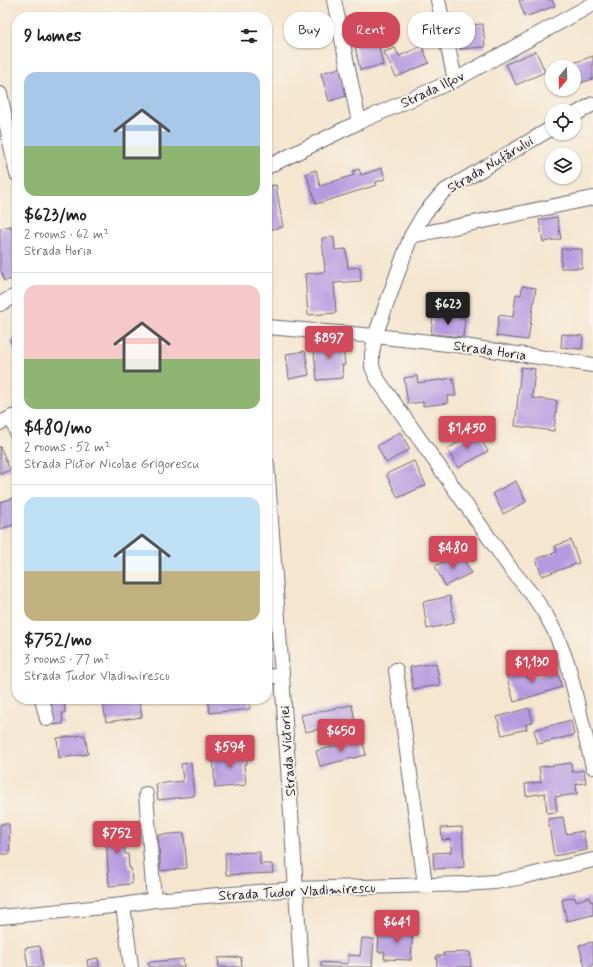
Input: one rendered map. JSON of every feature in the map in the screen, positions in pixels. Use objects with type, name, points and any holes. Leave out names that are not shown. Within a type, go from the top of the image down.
[{"type":"street","points":[[334,0],[359,122]]},
{"type":"street","points":[[438,0],[455,80]]},
{"type":"street","name":"Strada Ilfov","points":[[272,165],[359,122],[455,80],[593,4]]},
{"type":"street","points":[[0,94],[12,150]]},
{"type":"street","points":[[581,111],[593,104]]},
{"type":"street","name":"Strada Nufărului","points":[[545,132],[443,192],[424,214],[411,236],[375,336],[372,354],[372,367],[378,380],[511,569],[534,597],[546,615],[556,634],[568,665],[593,767]]},
{"type":"street","points":[[411,236],[593,198]]},
{"type":"street","points":[[0,304],[12,298]]},
{"type":"street","name":"Strada Horia","points":[[272,327],[375,336],[457,345],[593,365]]},
{"type":"street","name":"Strada Victoriei","points":[[272,534],[301,967]]},
{"type":"street","points":[[396,670],[425,884]]},
{"type":"street","points":[[272,676],[282,675]]},
{"type":"street","points":[[43,704],[47,719]]},
{"type":"street","points":[[146,794],[154,900]]},
{"type":"street","name":"Strada Tudor Vladimirescu","points":[[0,917],[123,905],[154,900],[296,889],[495,882],[593,860]]},
{"type":"street","points":[[123,905],[131,967]]},
{"type":"building","points":[[519,0],[552,0],[555,6],[525,17]]},
{"type":"building","points":[[475,24],[483,24],[485,47],[475,48]]},
{"type":"building","points":[[355,48],[379,48],[383,65],[360,70]]},
{"type":"building","points":[[395,48],[399,56],[417,48],[423,48],[429,63],[396,77],[384,52]]},
{"type":"building","points":[[536,51],[545,72],[516,85],[506,64]]},
{"type":"building","points":[[593,56],[593,79],[581,83],[581,60]]},
{"type":"building","points":[[340,68],[347,96],[329,101],[321,73]]},
{"type":"building","points":[[382,168],[385,179],[376,182],[377,185],[316,204],[306,173],[316,170],[320,186],[354,175],[353,171],[359,169],[361,175]]},
{"type":"building","points":[[272,185],[276,185],[283,227],[272,229]]},
{"type":"building","points":[[557,217],[561,239],[543,242],[539,220]]},
{"type":"building","points":[[11,226],[12,230],[12,279],[4,281],[0,267],[0,228]]},
{"type":"building","points":[[334,237],[335,250],[346,249],[348,268],[360,267],[361,281],[334,283],[336,313],[308,315],[305,274],[325,272],[322,238]]},
{"type":"building","points":[[561,249],[582,249],[582,268],[561,268]]},
{"type":"building","points":[[522,286],[536,288],[528,340],[496,336],[499,315],[513,317],[516,294],[521,295]]},
{"type":"building","points":[[433,315],[465,318],[463,337],[431,334]]},
{"type":"building","points":[[562,334],[583,336],[582,349],[561,347]]},
{"type":"building","points":[[342,340],[345,365],[342,365],[343,378],[317,380],[313,343]]},
{"type":"building","points":[[305,351],[309,375],[289,379],[286,354]]},
{"type":"building","points":[[521,367],[535,369],[532,398],[557,401],[554,431],[515,426]]},
{"type":"building","points":[[417,376],[418,383],[453,378],[456,396],[447,396],[448,403],[423,406],[423,402],[408,404],[404,378]]},
{"type":"building","points":[[400,432],[410,449],[386,463],[377,446]]},
{"type":"building","points":[[476,432],[488,451],[458,468],[447,449]]},
{"type":"building","points":[[0,446],[10,470],[0,474]]},
{"type":"building","points":[[414,461],[426,485],[398,498],[386,474]]},
{"type":"building","points":[[516,481],[526,502],[503,514],[493,493]]},
{"type":"building","points":[[12,499],[12,525],[0,529],[0,502]]},
{"type":"building","points":[[571,540],[579,563],[542,576],[536,559],[557,552],[555,546]]},
{"type":"building","points":[[461,553],[471,573],[445,586],[435,566]]},
{"type":"building","points":[[450,596],[454,623],[427,629],[423,602]]},
{"type":"building","points":[[272,649],[273,649],[275,670],[272,670]]},
{"type":"building","points":[[436,663],[440,685],[413,689],[410,667]]},
{"type":"building","points":[[525,669],[528,679],[557,670],[562,687],[514,702],[506,675]]},
{"type":"building","points":[[46,704],[64,704],[65,713],[62,713],[63,724],[48,725]]},
{"type":"building","points":[[103,704],[140,704],[142,717],[106,722]]},
{"type":"building","points":[[209,704],[250,704],[250,709],[210,713]]},
{"type":"building","points":[[352,705],[355,722],[305,732],[301,715]]},
{"type":"building","points":[[529,708],[533,722],[526,724],[527,729],[502,735],[497,717]]},
{"type":"building","points":[[571,720],[574,735],[538,744],[534,730]]},
{"type":"building","points":[[85,735],[88,754],[59,758],[57,738]]},
{"type":"building","points":[[362,739],[366,755],[320,766],[316,751]]},
{"type":"building","points":[[247,752],[247,764],[244,764],[246,785],[215,788],[213,754]]},
{"type":"building","points":[[191,763],[194,796],[158,800],[156,784],[183,781],[181,764]]},
{"type":"building","points":[[571,763],[572,772],[584,770],[586,783],[576,784],[577,794],[555,797],[557,812],[547,813],[545,793],[526,796],[525,784],[541,782],[539,767]]},
{"type":"building","points":[[563,817],[566,834],[583,831],[587,850],[554,856],[548,819]]},
{"type":"building","points":[[123,821],[125,854],[128,854],[132,884],[109,886],[105,822]]},
{"type":"building","points":[[0,824],[9,824],[10,854],[0,854]]},
{"type":"building","points":[[462,827],[464,867],[434,869],[433,853],[451,852],[451,839],[442,840],[441,828]]},
{"type":"building","points":[[184,833],[187,868],[161,871],[158,835]]},
{"type":"building","points":[[260,852],[260,864],[272,864],[273,873],[226,875],[225,853]]},
{"type":"building","points":[[574,897],[576,901],[590,897],[591,902],[593,901],[593,915],[567,921],[562,900]]},
{"type":"building","points":[[401,926],[413,927],[411,960],[384,959],[385,952],[378,952],[379,933],[387,934],[387,931],[400,932]]},
{"type":"building","points":[[362,938],[374,939],[372,967],[321,967],[321,962],[348,964],[348,955],[360,956]]},
{"type":"building","points":[[593,942],[593,967],[585,967],[579,945]]},
{"type":"building","points":[[40,946],[43,967],[28,967],[25,948]]},
{"type":"building","points":[[470,952],[471,967],[437,967],[436,956],[444,956],[443,953]]},
{"type":"building","points":[[241,957],[242,967],[219,967],[218,958]]},
{"type":"building","points":[[98,958],[99,967],[88,967],[87,960]]},
{"type":"building","points":[[183,959],[184,967],[149,967],[149,962]]}]
